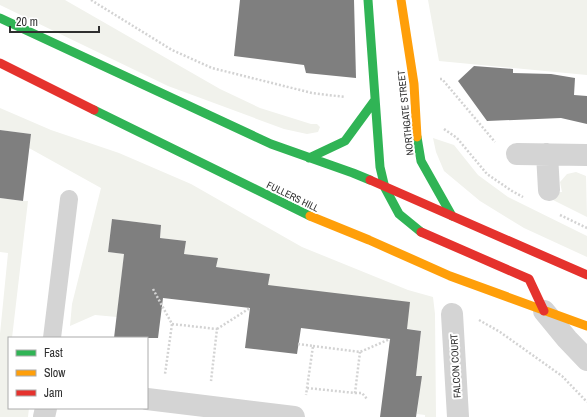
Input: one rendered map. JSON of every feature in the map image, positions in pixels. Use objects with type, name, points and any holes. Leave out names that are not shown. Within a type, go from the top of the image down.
[{"type":"main road","points":[[368,0],[380,167],[385,188],[399,214],[423,233],[529,279],[544,311]]},
{"type":"main road","name":"NORTHGATE STREET","points":[[401,0],[414,84],[416,131],[422,161],[452,216]]},
{"type":"main road","points":[[0,18],[272,144],[353,174],[587,275]]},
{"type":"main road","name":"FULLERS HILL","points":[[0,63],[320,221],[369,240],[450,276],[587,326]]},
{"type":"main road","points":[[309,158],[345,141],[375,100]]},
{"type":"street","points":[[508,151],[587,155]]},
{"type":"street","points":[[547,154],[549,190]]},
{"type":"street","points":[[544,311],[567,340],[587,360]]},
{"type":"street","name":"FALCON COURT","points":[[458,417],[462,315]]},
{"type":"street","points":[[154,400],[208,406],[300,410]]},
{"type":"lane","points":[[52,337],[69,199]]},
{"type":"path","points":[[91,0],[172,50],[212,68],[312,93]]},
{"type":"path","points":[[414,84],[442,78],[508,151]]},
{"type":"path","points":[[416,131],[442,128],[457,138],[487,174],[512,191],[529,200]]},
{"type":"path","points":[[554,212],[587,228]]},
{"type":"path","points":[[153,289],[172,324],[154,400]]},
{"type":"path","points":[[172,324],[217,329],[250,308]]},
{"type":"path","points":[[462,315],[500,332],[562,376],[587,402]]},
{"type":"path","points":[[208,406],[217,329]]},
{"type":"path","points":[[298,344],[360,352],[390,338]]},
{"type":"path","points":[[300,410],[307,388],[313,346]]},
{"type":"path","points":[[355,393],[360,352]]},
{"type":"path","points":[[307,388],[362,393],[367,399]]},
{"type":"shaded area","points":[[0,0],[65,0],[220,89],[260,108],[311,124],[317,124],[320,127],[318,132],[307,134],[284,129],[168,86],[0,5]]},
{"type":"shaded area","points":[[428,0],[587,0],[587,75],[439,61]]},
{"type":"shaded area","points":[[0,108],[51,130],[119,153],[191,184],[302,247],[408,290],[433,297],[435,314],[436,417],[425,417],[425,415],[417,414],[421,376],[416,376],[421,331],[266,304],[269,274],[216,267],[217,258],[184,254],[186,241],[160,238],[161,225],[112,219],[108,252],[124,254],[117,317],[95,315],[70,326],[72,304],[101,188],[29,148],[31,134],[0,130]]},
{"type":"shaded area","points":[[433,138],[454,145],[478,175],[508,197],[587,236],[587,257],[524,228],[480,201],[444,171],[436,152]]},
{"type":"shaded area","points":[[576,172],[586,176],[587,217],[539,193],[562,192],[560,182],[567,174]]},
{"type":"shaded area","points":[[0,198],[28,201],[12,337],[8,337],[8,409],[29,409],[28,417],[0,417],[0,334],[8,253],[0,252]]},
{"type":"building","points":[[240,0],[354,0],[356,78],[306,73],[304,65],[234,56]]},
{"type":"building","points":[[474,66],[513,69],[513,73],[551,74],[575,78],[574,95],[587,96],[587,124],[561,118],[487,121],[458,81]]},
{"type":"building","points":[[0,130],[31,134],[23,201],[0,198]]},
{"type":"building","points":[[112,219],[161,225],[160,238],[186,241],[184,254],[218,258],[216,267],[270,274],[268,285],[410,302],[407,329],[421,331],[416,376],[422,376],[416,417],[380,417],[390,339],[301,328],[297,354],[245,348],[250,308],[163,298],[158,338],[114,337],[124,254],[108,252]]},
{"type":"traffic: fast","points":[[368,0],[380,167],[385,188],[399,214],[421,232]]},
{"type":"traffic: fast","points":[[0,18],[271,144],[370,180]]},
{"type":"traffic: fast","points":[[309,158],[345,141],[375,100]]},
{"type":"traffic: fast","points":[[94,110],[310,216]]},
{"type":"traffic: fast","points":[[417,137],[421,161],[452,216]]},
{"type":"traffic: slow","points":[[401,0],[414,84],[417,137]]},
{"type":"traffic: slow","points":[[310,216],[450,276],[587,326]]},
{"type":"traffic: jam","points":[[0,63],[94,110]]},
{"type":"traffic: jam","points":[[370,180],[587,275]]},
{"type":"traffic: jam","points":[[421,232],[529,279],[544,311]]}]
